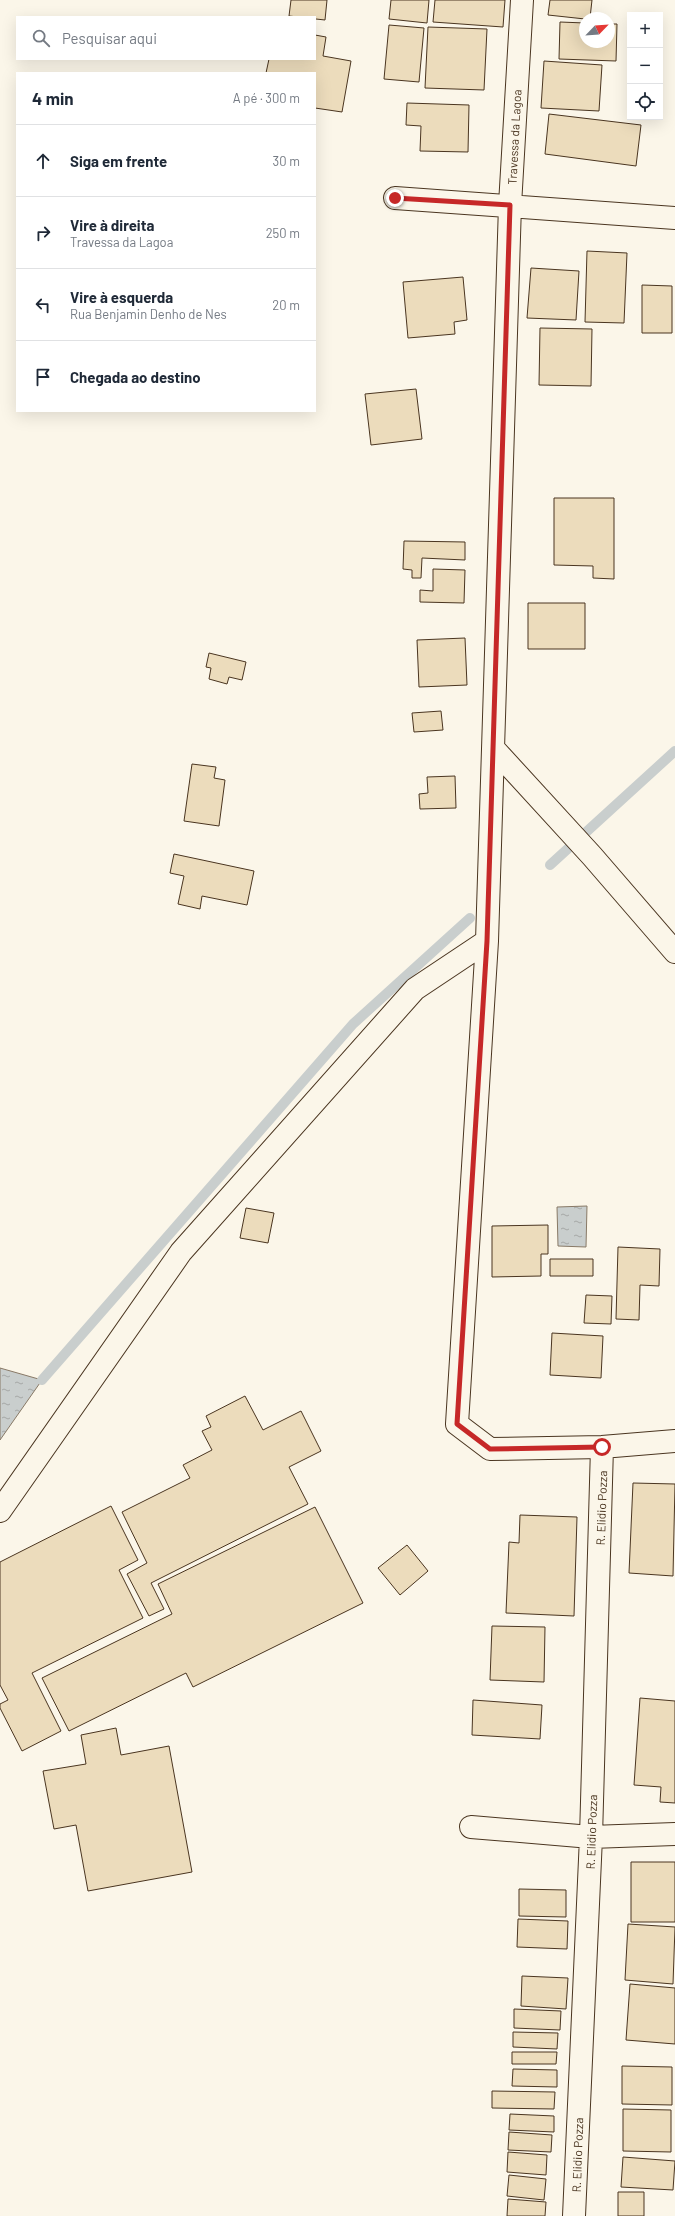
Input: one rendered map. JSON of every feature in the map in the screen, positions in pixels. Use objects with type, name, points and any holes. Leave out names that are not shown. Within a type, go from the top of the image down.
[{"type":"street","name":"Travessa da Lagoa","points":[[522,0],[510,205],[487,941],[457,1424],[490,1449],[602,1447]]},
{"type":"street","points":[[395,198],[510,205],[675,218]]},
{"type":"street","points":[[494,749],[592,856],[675,952]]},
{"type":"street","points":[[0,1511],[181,1252],[415,989],[487,941]]},
{"type":"street","points":[[602,1447],[675,1441]]},
{"type":"street","name":"R. Elidio Pozza","points":[[574,2216],[591,1837],[602,1447]]},
{"type":"street","points":[[472,1826],[591,1837],[675,1834]]},
{"type":"water","points":[[587,1206],[586,1247],[558,1246],[557,1207]]},
{"type":"water","points":[[0,1368],[42,1380],[0,1440]]},
{"type":"building","points":[[291,0],[327,0],[325,20],[316,19],[316,16],[289,16]]},
{"type":"building","points":[[391,0],[429,0],[427,23],[389,19]]},
{"type":"building","points":[[435,0],[505,0],[503,27],[433,22]]},
{"type":"building","points":[[550,0],[592,0],[591,12],[579,12],[579,18],[548,15]]},
{"type":"building","points":[[560,22],[579,23],[579,48],[615,48],[615,24],[617,24],[616,61],[559,59]]},
{"type":"building","points":[[389,25],[424,28],[419,82],[384,79]]},
{"type":"building","points":[[428,27],[487,29],[484,90],[425,88]]},
{"type":"building","points":[[316,35],[326,37],[323,56],[351,61],[342,112],[316,108],[316,72],[266,72],[269,60],[316,60]]},
{"type":"building","points":[[544,61],[602,65],[599,111],[541,108]]},
{"type":"building","points":[[407,103],[469,105],[468,152],[420,151],[421,126],[406,125]]},
{"type":"building","points":[[549,114],[641,125],[636,166],[545,154]]},
{"type":"building","points":[[587,251],[627,253],[624,323],[585,322]]},
{"type":"building","points":[[531,268],[579,271],[576,320],[527,318]]},
{"type":"building","points":[[463,277],[467,320],[454,322],[455,334],[408,338],[403,282]]},
{"type":"building","points":[[642,285],[672,286],[672,333],[642,333]]},
{"type":"building","points":[[540,328],[592,329],[591,386],[539,385]]},
{"type":"building","points":[[416,389],[422,439],[371,445],[365,394]]},
{"type":"building","points":[[554,498],[614,498],[614,579],[593,578],[593,566],[554,565]]},
{"type":"building","points":[[404,541],[465,542],[465,560],[422,558],[421,578],[412,578],[412,570],[403,569]]},
{"type":"building","points":[[433,569],[465,570],[464,603],[420,602],[420,590],[433,591]]},
{"type":"building","points":[[528,603],[585,603],[585,649],[528,649]]},
{"type":"building","points":[[465,638],[467,685],[419,687],[417,640]]},
{"type":"building","points":[[209,653],[246,662],[242,680],[229,677],[227,684],[209,679],[211,668],[206,667]]},
{"type":"building","points":[[441,711],[443,730],[414,732],[412,713]]},
{"type":"building","points":[[192,764],[216,767],[214,778],[225,780],[219,826],[184,821]]},
{"type":"building","points":[[455,776],[456,808],[420,809],[419,794],[428,793],[427,777]]},
{"type":"building","points":[[174,854],[254,871],[247,905],[202,896],[200,909],[178,904],[184,876],[170,873]]},
{"type":"building","points":[[246,1208],[274,1213],[268,1243],[240,1238]]},
{"type":"building","points":[[548,1225],[548,1254],[541,1254],[541,1276],[492,1277],[492,1226]]},
{"type":"building","points":[[618,1247],[660,1249],[659,1286],[640,1285],[639,1320],[616,1319]]},
{"type":"building","points":[[550,1259],[593,1259],[593,1276],[550,1276]]},
{"type":"building","points":[[586,1295],[612,1296],[611,1324],[584,1323]]},
{"type":"building","points":[[552,1333],[603,1336],[601,1378],[550,1375]]},
{"type":"building","points":[[245,1396],[263,1430],[301,1411],[321,1451],[289,1467],[308,1504],[151,1583],[164,1609],[149,1616],[127,1574],[147,1563],[122,1512],[190,1478],[183,1465],[212,1450],[202,1431],[211,1427],[206,1416]]},
{"type":"building","points":[[633,1483],[675,1484],[673,1576],[629,1573]]},
{"type":"building","points":[[111,1506],[138,1560],[119,1570],[143,1618],[32,1673],[61,1731],[22,1751],[0,1708],[0,1704],[8,1700],[0,1685],[0,1562]]},
{"type":"building","points":[[315,1507],[363,1603],[193,1687],[186,1673],[69,1731],[42,1678],[172,1614],[158,1584]]},
{"type":"building","points":[[520,1515],[577,1517],[574,1616],[506,1613],[509,1542],[519,1543]]},
{"type":"building","points":[[407,1545],[428,1571],[400,1595],[378,1568]]},
{"type":"building","points":[[492,1626],[545,1627],[544,1682],[490,1680]]},
{"type":"building","points":[[640,1698],[675,1701],[675,1803],[660,1802],[661,1787],[634,1785]]},
{"type":"building","points":[[473,1700],[542,1705],[540,1739],[472,1735]]},
{"type":"building","points":[[116,1728],[121,1755],[169,1746],[192,1872],[88,1891],[76,1825],[54,1829],[43,1771],[86,1764],[81,1735]]},
{"type":"building","points":[[631,1862],[675,1862],[675,1922],[631,1922]]},
{"type":"building","points":[[519,1889],[566,1890],[566,1917],[519,1916]]},
{"type":"building","points":[[518,1919],[568,1921],[567,1949],[517,1947]]},
{"type":"building","points":[[628,1924],[675,1927],[673,1984],[625,1980]]},
{"type":"building","points":[[522,1976],[568,1978],[566,2009],[521,2006]]},
{"type":"building","points":[[630,1984],[675,1988],[675,2044],[626,2040]]},
{"type":"building","points":[[514,2009],[561,2011],[560,2030],[514,2028]]},
{"type":"building","points":[[513,2032],[558,2033],[557,2049],[513,2047]]},
{"type":"building","points":[[512,2052],[557,2052],[556,2064],[512,2064]]},
{"type":"building","points":[[622,2066],[672,2067],[672,2105],[622,2104]]},
{"type":"building","points":[[513,2069],[557,2070],[557,2087],[512,2086]]},
{"type":"building","points":[[492,2091],[555,2092],[554,2109],[492,2108]]},
{"type":"building","points":[[623,2109],[671,2110],[671,2152],[623,2151]]},
{"type":"building","points":[[510,2114],[554,2116],[554,2132],[509,2130]]},
{"type":"building","points":[[509,2132],[552,2135],[551,2152],[508,2150]]},
{"type":"building","points":[[508,2152],[547,2155],[546,2175],[507,2172]]},
{"type":"building","points":[[623,2157],[675,2161],[673,2190],[621,2187]]},
{"type":"building","points":[[509,2175],[546,2179],[544,2200],[507,2196]]},
{"type":"building","points":[[618,2192],[644,2192],[644,2216],[618,2216]]},
{"type":"building","points":[[508,2199],[546,2202],[545,2216],[507,2216]]},
{"type":"waterway","points":[[550,865],[675,751]]},
{"type":"waterway","points":[[42,1380],[353,1024],[470,918]]},
{"type":"route","points":[[395,198],[510,205],[487,941],[457,1424],[490,1449],[602,1447]]}]
